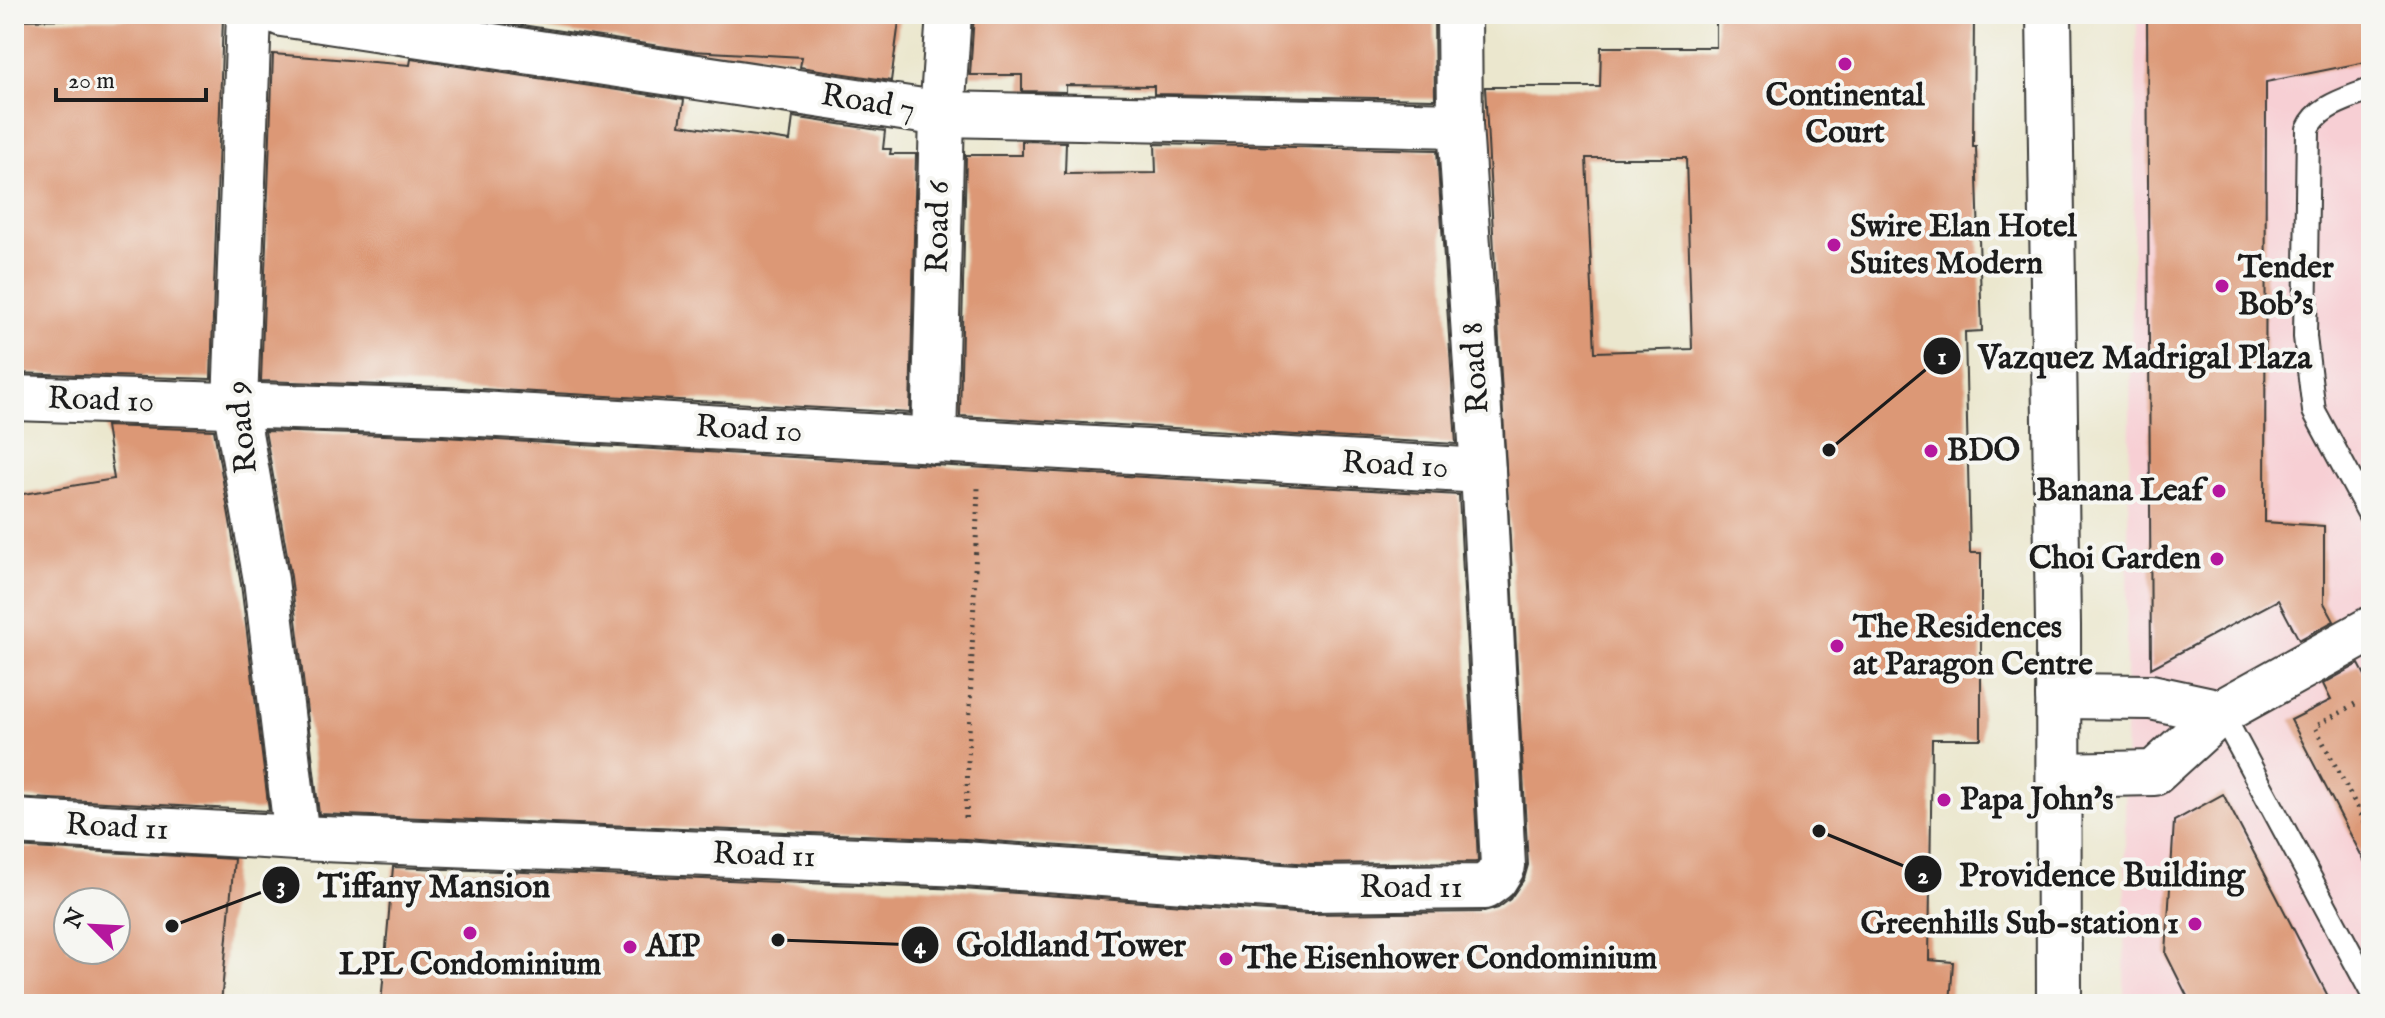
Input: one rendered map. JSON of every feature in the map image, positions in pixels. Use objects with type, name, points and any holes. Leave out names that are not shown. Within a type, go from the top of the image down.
[{"type":"street","name":"Road 9","points":[[249,14],[235,405],[266,580],[297,838]]},
{"type":"street","name":"Road 7","points":[[282,14],[942,114],[1460,125]]},
{"type":"street","name":"Road 6","points":[[934,441],[942,114],[949,14]]},
{"type":"street","name":"Road 8","points":[[1459,14],[1460,125],[1483,471],[1503,866]]},
{"type":"street","points":[[2049,14],[2059,1004]]},
{"type":"street","name":"Road 10","points":[[14,398],[444,412],[1483,471]]},
{"type":"street","points":[[2059,775],[2154,773],[2221,712],[2371,629]]},
{"type":"street","points":[[2058,696],[2151,697],[2221,712]]},
{"type":"street","name":"Road 11","points":[[14,822],[297,838],[964,864],[1309,889],[1484,887],[1495,879],[1503,866]]},
{"type":"lane","points":[[2371,89],[2320,111],[2312,118],[2308,129],[2305,337],[2314,411],[2371,517]]},
{"type":"lane","points":[[2221,712],[2371,991]]},
{"type":"path","points":[[964,864],[979,443]]},
{"type":"path","points":[[2355,704],[2315,727],[2371,834]]},
{"type":"shaded area","points":[[2137,14],[2371,14],[2371,1004],[2124,1004],[2126,653]]},
{"type":"building","points":[[449,14],[900,14],[891,81],[800,67],[802,57],[692,51]]},
{"type":"building","points":[[974,14],[1434,14],[1435,99],[1154,94],[1154,86],[1066,85],[1066,92],[1022,91],[1022,75],[970,75]]},
{"type":"building","points":[[1716,14],[1974,14],[1973,147],[1976,147],[1982,331],[1965,332],[1970,553],[1981,553],[1981,739],[1932,739],[1929,960],[1953,962],[1950,1004],[381,1004],[393,867],[963,889],[1309,914],[1484,912],[1498,908],[1510,899],[1524,879],[1528,865],[1485,87],[1600,87],[1601,47],[1716,47]],"holes":[[[1586,158],[1686,158],[1692,349],[1595,352]]]},
{"type":"building","points":[[2147,14],[2371,14],[2371,61],[2266,82],[2265,522],[2324,526],[2324,603],[2334,621],[2299,640],[2278,600],[2151,668]]},
{"type":"building","points":[[223,17],[211,379],[14,373],[14,20]]},
{"type":"building","points":[[273,54],[410,65],[411,59],[684,100],[680,125],[790,141],[793,117],[885,131],[883,149],[891,149],[890,154],[916,154],[910,413],[445,387],[261,381]]},
{"type":"building","points":[[1022,141],[1066,142],[1065,174],[1156,173],[1155,144],[1437,150],[1456,444],[960,416],[966,155],[1022,155]]},
{"type":"building","points":[[106,426],[214,430],[241,584],[269,811],[14,797],[17,495],[114,479]]},
{"type":"building","points":[[265,431],[443,437],[1459,495],[1478,860],[1310,864],[965,839],[319,814],[291,577]]},
{"type":"building","points":[[2359,664],[2368,681],[2371,680],[2371,874],[2291,720],[2331,700],[2323,684]]},
{"type":"building","points":[[2223,794],[2332,1004],[2191,1004],[2166,954],[2174,821]]},
{"type":"building","points":[[14,847],[234,859],[221,1004],[14,1004]]},
{"type":"place","name":"Continental Court","points":[[1845,64]]},
{"type":"place","name":"Swire Elan Hotel Suites Modern","points":[[1834,245]]},
{"type":"place","name":"Tender Bob's","points":[[2222,286]]},
{"type":"place","name":"Vazquez Madrigal Plaza","points":[[1829,450]]},
{"type":"place","name":"BDO","points":[[1931,451]]},
{"type":"place","name":"Banana Leaf","points":[[2219,491]]},
{"type":"place","name":"Choi Garden","points":[[2217,559]]},
{"type":"place","name":"The Residences at Paragon Centre","points":[[1837,646]]},
{"type":"place","name":"Papa John's","points":[[1944,800]]},
{"type":"place","name":"Providence Building","points":[[1819,831]]},
{"type":"place","name":"Greenhills Sub-station 1","points":[[2195,924]]},
{"type":"place","name":"Tiffany Mansion","points":[[172,926]]},
{"type":"place","name":"LPL Condominium","points":[[470,933]]},
{"type":"place","name":"Goldland Tower","points":[[778,940]]},
{"type":"place","name":"AIP","points":[[630,947]]},
{"type":"place","name":"The Eisenhower Condominium","points":[[1226,959]]}]
